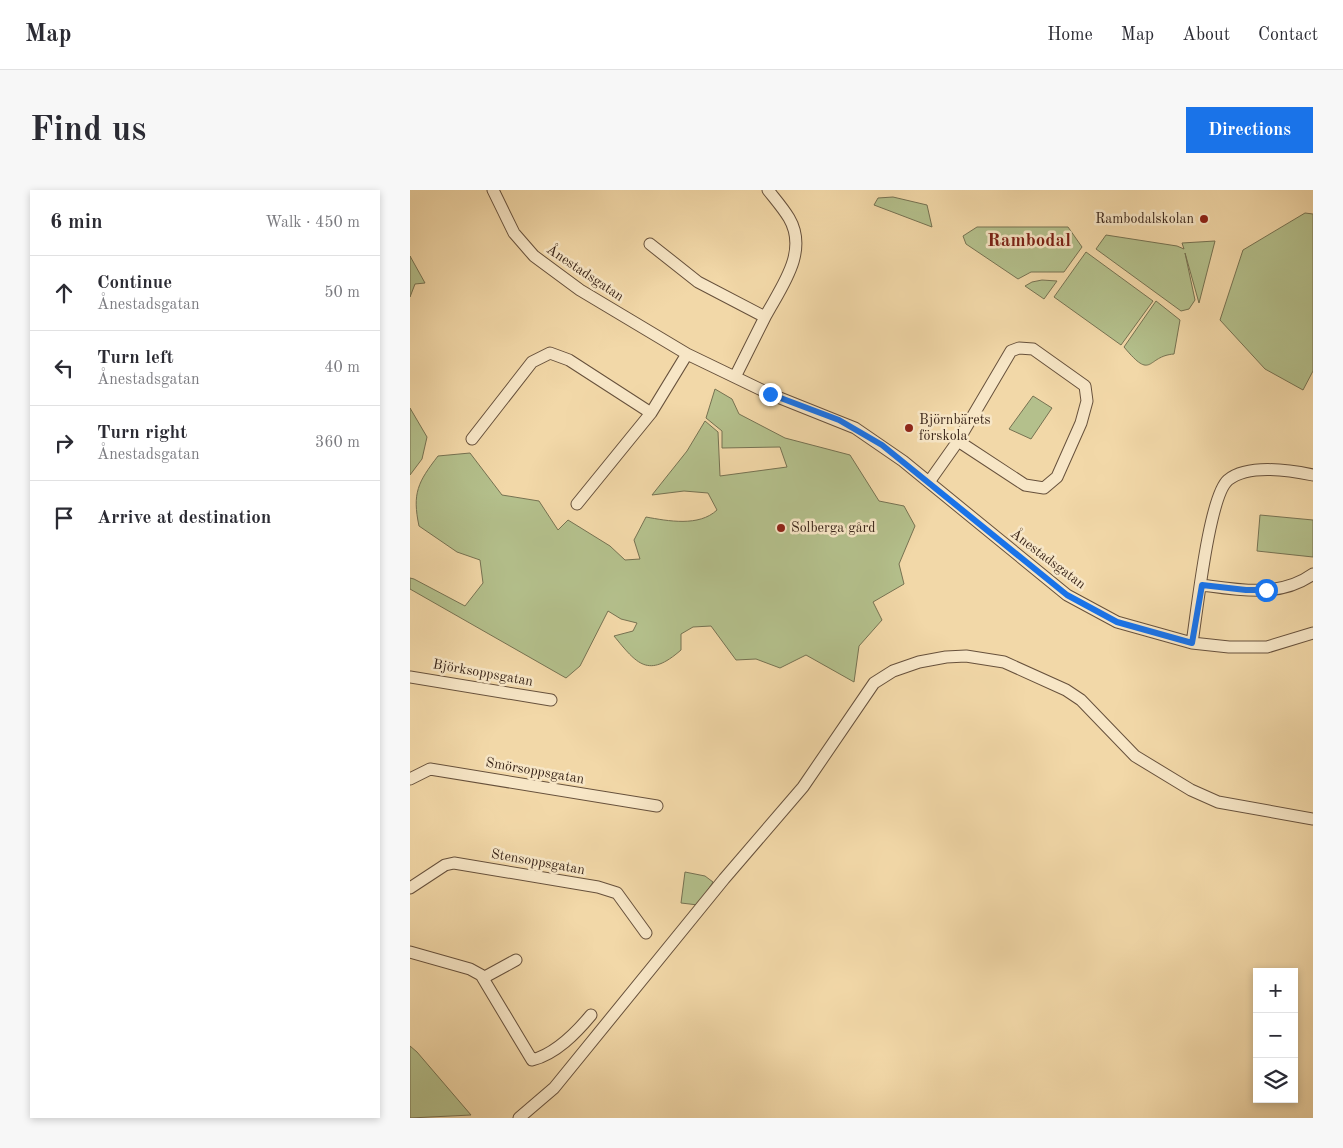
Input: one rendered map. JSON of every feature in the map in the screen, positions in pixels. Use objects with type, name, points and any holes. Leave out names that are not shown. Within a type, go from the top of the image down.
[{"type":"street","name":"Ånestadsgatan","points":[[493,190],[514,233],[534,256],[580,290],[688,354],[735,377],[855,428],[882,445],[929,482],[1067,595],[1117,622],[1192,643],[1229,647],[1267,647],[1313,633]]},
{"type":"street","points":[[735,377],[795,262],[797,238],[789,218],[768,190]]},
{"type":"street","points":[[650,244],[698,282],[766,317]]},
{"type":"street","points":[[929,482],[958,441],[1011,351],[1019,348],[1034,349],[1084,386],[1087,401],[1081,423],[1057,478],[1044,488],[1025,485],[958,441]]},
{"type":"street","points":[[472,439],[532,362],[550,353],[569,360],[651,413]]},
{"type":"street","points":[[578,504],[651,413],[688,354]]},
{"type":"street","points":[[1192,643],[1213,512],[1221,488],[1239,473],[1261,470],[1313,475]]},
{"type":"street","points":[[1202,585],[1246,590],[1266,590],[1290,586],[1313,574]]},
{"type":"street","points":[[519,1118],[554,1088],[724,879],[803,786],[874,683],[893,671],[920,662],[946,657],[966,656],[1004,662],[1066,690],[1081,700],[1134,756],[1191,790],[1218,802],[1313,819]]},
{"type":"street","name":"Björksoppsgatan","points":[[410,677],[551,700]]},
{"type":"street","name":"Smörsoppsgatan","points":[[410,779],[430,769],[657,806]]},
{"type":"street","name":"Stensoppsgatan","points":[[410,888],[445,865],[454,863],[598,887],[617,893],[646,933]]},
{"type":"street","points":[[410,952],[470,969],[483,978],[532,1060],[545,1057],[580,1028],[592,1015]]},
{"type":"street","points":[[483,978],[516,960]]},
{"type":"green space","points":[[893,197],[927,205],[932,227],[874,205],[878,198]]},
{"type":"green space","points":[[1305,213],[1313,214],[1313,371],[1303,390],[1265,369],[1220,320],[1243,250]]},
{"type":"green space","points":[[977,227],[1068,227],[1082,247],[1064,272],[1031,272],[1018,279],[966,244],[963,236]]},
{"type":"green space","points":[[1106,235],[1177,246],[1184,249],[1182,243],[1215,241],[1199,303],[1185,253],[1195,300],[1189,309],[1181,311],[1096,249]]},
{"type":"green space","points":[[1086,252],[1153,301],[1121,345],[1054,297]]},
{"type":"green space","points":[[410,256],[425,283],[415,284],[410,297]]},
{"type":"green space","points":[[1042,280],[1057,281],[1044,299],[1025,286]]},
{"type":"green space","points":[[1156,301],[1180,320],[1174,354],[1145,365],[1133,357],[1124,347]]},
{"type":"green space","points":[[715,389],[732,399],[739,414],[785,438],[850,455],[879,501],[904,506],[915,526],[899,564],[904,584],[873,602],[882,620],[859,646],[854,682],[806,655],[780,668],[756,659],[736,660],[711,626],[693,627],[681,634],[681,650],[670,659],[651,666],[644,664],[630,654],[614,636],[633,631],[637,623],[621,619],[608,611],[580,666],[566,678],[410,589],[410,578],[465,606],[483,583],[480,560],[457,552],[419,526],[416,505],[418,488],[438,456],[470,453],[502,495],[539,501],[558,530],[568,520],[610,546],[625,560],[640,559],[634,540],[646,517],[673,521],[692,521],[701,519],[717,510],[708,493],[684,491],[652,495],[687,451],[705,421],[718,432],[720,476],[787,467],[780,447],[722,448],[722,431],[706,418]]},
{"type":"green space","points":[[1033,396],[1052,408],[1031,439],[1009,429]]},
{"type":"green space","points":[[410,408],[427,437],[422,459],[410,475]]},
{"type":"green space","points":[[1260,515],[1313,520],[1313,557],[1257,551]]},
{"type":"green space","points":[[685,872],[705,876],[713,882],[698,905],[681,903]]},
{"type":"green space","points":[[410,1046],[417,1052],[471,1115],[410,1118]]},
{"type":"place","name":"Rambodalskolan","points":[[1204,219]]},
{"type":"place","name":"Björnbärets förskola","points":[[909,428]]},
{"type":"place","name":"Solberga gård","points":[[781,528]]},
{"type":"district","name":"Rambodal","points":[[1029,241]]},
{"type":"route","points":[[770,394],[839,420],[866,434],[903,461],[1034,570],[1067,595],[1117,622],[1192,643],[1202,585],[1246,590],[1266,590]]}]
